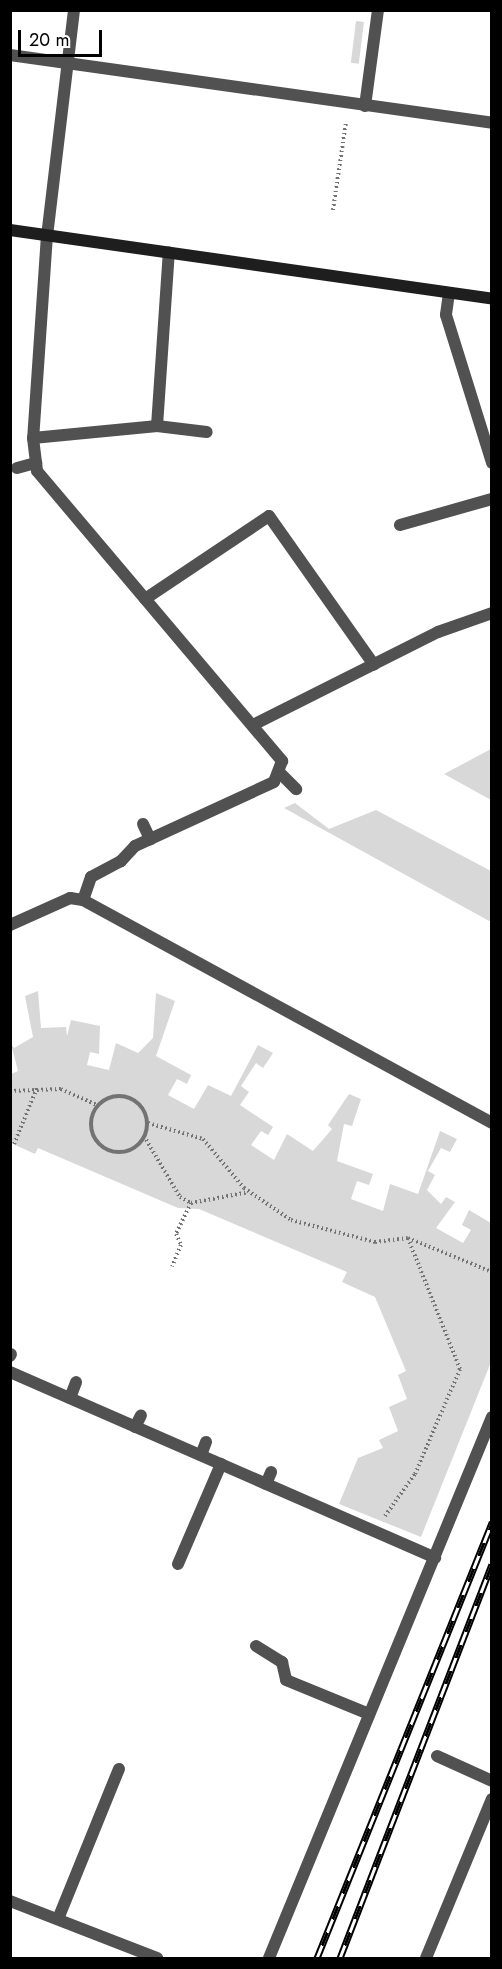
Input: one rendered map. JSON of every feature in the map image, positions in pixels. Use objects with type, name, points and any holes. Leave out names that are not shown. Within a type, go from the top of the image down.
[{"type":"street","points":[[74,10],[47,235],[33,438],[36,464],[145,599],[282,761],[280,773],[274,782],[150,839],[91,877],[83,900]]},
{"type":"street","points":[[365,106],[378,10]]},
{"type":"street","points":[[10,55],[492,123]]},
{"type":"street","points":[[10,231],[492,299]]},
{"type":"street","points":[[158,426],[169,252]]},
{"type":"street","points":[[449,293],[446,315],[491,462]]},
{"type":"street","points":[[33,438],[158,426],[207,432]]},
{"type":"street","points":[[17,468],[36,464]]},
{"type":"street","points":[[400,525],[492,499]]},
{"type":"street","points":[[145,599],[269,516],[374,665]]},
{"type":"street","points":[[253,725],[374,665],[492,613]]},
{"type":"street","points":[[280,773],[296,789]]},
{"type":"street","points":[[143,824],[150,839]]},
{"type":"street","points":[[10,926],[70,898],[83,900],[492,1123]]},
{"type":"street","points":[[10,1372],[435,1558]]},
{"type":"street","points":[[70,1398],[76,1382]]},
{"type":"street","points":[[135,1427],[141,1415]]},
{"type":"street","points":[[269,1959],[492,1417]]},
{"type":"street","points":[[201,1455],[206,1443]]},
{"type":"street","points":[[178,1564],[221,1464]]},
{"type":"street","points":[[266,1484],[271,1472]]},
{"type":"street","points":[[256,1646],[282,1662],[286,1680],[369,1714]]},
{"type":"street","points":[[437,1756],[492,1781]]},
{"type":"street","points":[[58,1919],[119,1769]]},
{"type":"street","points":[[429,1958],[492,1799]]},
{"type":"street","points":[[10,1901],[157,1959]]},
{"type":"path","points":[[333,210],[348,116]]},
{"type":"path","points":[[14,1144],[37,1088]]},
{"type":"path","points":[[10,1091],[37,1088],[61,1089],[97,1106]]},
{"type":"path","points":[[123,1095],[140,1105],[148,1123],[144,1136],[126,1151],[101,1146],[90,1122],[97,1106],[123,1095]]},
{"type":"path","points":[[148,1123],[203,1139],[249,1192],[291,1220],[375,1242],[408,1238],[492,1272]]},
{"type":"path","points":[[144,1136],[174,1190],[191,1203],[249,1192]]},
{"type":"path","points":[[172,1266],[181,1245],[176,1234],[191,1203]]},
{"type":"path","points":[[374,1531],[415,1474],[460,1369],[408,1238]]},
{"type":"shaded area","points":[[356,21],[364,22],[359,64],[351,63]]},
{"type":"shaded area","points":[[491,749],[491,800],[444,774]]},
{"type":"shaded area","points":[[295,803],[329,829],[376,810],[491,871],[491,922],[284,808]]},
{"type":"shaded area","points":[[38,991],[41,1028],[66,1027],[67,1036],[71,1020],[100,1026],[99,1054],[90,1052],[87,1065],[109,1070],[116,1043],[138,1053],[153,1038],[156,993],[175,1001],[156,1056],[191,1075],[187,1084],[177,1079],[168,1095],[194,1109],[208,1085],[231,1096],[258,1045],[273,1053],[263,1068],[256,1063],[241,1086],[249,1092],[240,1105],[273,1127],[268,1135],[261,1131],[251,1145],[274,1160],[287,1134],[313,1151],[332,1129],[328,1125],[349,1094],[361,1099],[352,1126],[344,1124],[337,1161],[373,1174],[369,1185],[357,1181],[351,1199],[383,1211],[390,1184],[418,1194],[440,1131],[457,1139],[450,1152],[441,1148],[428,1171],[435,1175],[427,1190],[441,1204],[446,1197],[455,1202],[436,1228],[463,1243],[471,1230],[462,1225],[469,1210],[491,1223],[491,1362],[421,1537],[339,1504],[358,1458],[383,1448],[379,1440],[398,1431],[389,1407],[407,1399],[398,1375],[406,1371],[375,1297],[342,1282],[347,1272],[199,1209],[178,1208],[38,1148],[35,1154],[11,1143],[11,1074],[18,1071],[11,1044],[14,1048],[33,1037],[25,996]]},
{"type":"railway","points":[[317,1958],[492,1522]]},
{"type":"railway","points":[[340,1958],[492,1564]]}]
